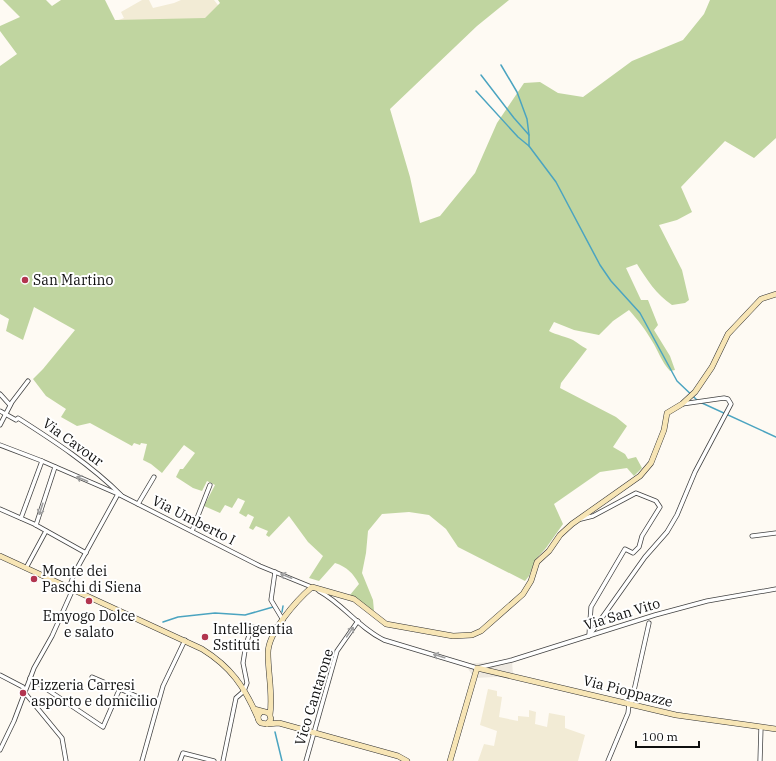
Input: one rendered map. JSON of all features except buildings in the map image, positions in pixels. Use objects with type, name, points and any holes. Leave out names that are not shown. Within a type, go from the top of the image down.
[{"type":"street","points":[[267,724],[271,716],[272,706],[268,652],[270,642],[279,625],[312,587],[354,599],[386,624],[453,636],[472,635],[490,625],[523,594],[531,581],[537,562],[549,551],[560,535],[576,520],[640,476],[651,463],[664,430],[667,413],[682,404],[691,395],[712,367],[728,334],[761,300],[776,294]]},
{"type":"street","points":[[0,425],[10,405],[28,381]]},
{"type":"street","points":[[0,394],[10,405]]},
{"type":"street","points":[[589,636],[677,515],[695,472],[732,404],[728,399],[682,404]]},
{"type":"street","name":"Via Cavour","points":[[0,411],[16,420],[18,418],[42,433],[107,480],[124,497]]},
{"type":"street","name":"Via Umberto I","points":[[0,445],[42,461],[118,494],[260,566],[312,587],[333,598],[374,635],[384,640],[477,668]]},
{"type":"street","points":[[21,518],[42,461]]},
{"type":"street","points":[[36,525],[55,467]]},
{"type":"street","points":[[138,504],[154,477]]},
{"type":"street","points":[[192,531],[210,486]]},
{"type":"street","points":[[576,520],[592,516],[636,493],[656,500],[660,507],[642,536],[639,547],[633,553],[625,549],[591,607],[589,636]]},
{"type":"street","points":[[0,750],[14,721],[30,678],[52,636],[86,553],[118,494]]},
{"type":"street","points":[[0,509],[36,525],[86,553]]},
{"type":"street","points":[[26,568],[46,531]]},
{"type":"street","points":[[752,536],[776,532]]},
{"type":"street","points":[[0,556],[185,640],[218,659],[238,680],[260,723],[279,723],[398,756],[407,761]]},
{"type":"street","points":[[274,572],[271,600],[283,620]]},
{"type":"street","name":"Via San Vito","points":[[477,668],[512,660],[707,601],[776,589]]},
{"type":"street","name":"Vico Cantarone","points":[[306,761],[337,651],[358,621]]},
{"type":"street","points":[[608,761],[628,713],[649,623]]},
{"type":"street","points":[[223,761],[236,698],[244,690],[247,683],[243,663],[246,644],[252,627],[274,628],[279,625]]},
{"type":"street","points":[[142,761],[163,686],[185,640]]},
{"type":"street","points":[[450,761],[477,668]]},
{"type":"street","name":"Via Pioppazze","points":[[477,668],[676,715],[776,729]]},
{"type":"street","points":[[0,675],[23,687],[24,693],[62,738],[66,761]]},
{"type":"street","points":[[92,677],[157,705]]},
{"type":"street","points":[[30,678],[102,727],[120,688]]},
{"type":"street","points":[[258,718],[262,712],[272,706]]},
{"type":"street","points":[[254,709],[271,716],[279,723]]},
{"type":"street","points":[[760,761],[761,727]]},
{"type":"street","points":[[180,761],[183,753],[214,761]]},
{"type":"shaded area","points":[[142,0],[149,0],[153,8],[181,0],[214,0],[221,9],[208,23],[105,25],[124,18],[121,12]]},
{"type":"shaded area","points":[[512,660],[513,676],[474,678],[465,664]]},
{"type":"shaded area","points":[[488,689],[497,691],[497,696],[502,697],[499,717],[518,721],[518,716],[529,717],[529,710],[536,712],[535,724],[547,727],[549,713],[565,716],[565,728],[585,735],[578,761],[478,761],[484,744],[494,746],[497,731],[480,725]]},
{"type":"green space","points":[[3,0],[46,0],[52,6],[61,0],[105,0],[115,20],[205,18],[220,3],[218,0],[509,0],[477,26],[390,109],[410,177],[420,223],[440,216],[475,173],[497,123],[524,83],[540,82],[558,93],[583,97],[632,61],[683,40],[704,14],[710,0],[776,0],[776,138],[754,158],[725,141],[681,187],[692,212],[677,220],[659,225],[682,270],[689,300],[685,303],[672,305],[666,301],[648,281],[637,264],[626,268],[641,300],[648,300],[658,325],[654,330],[670,356],[675,370],[670,371],[662,360],[647,332],[629,310],[613,321],[599,335],[574,330],[554,322],[549,331],[571,339],[587,349],[561,383],[560,388],[616,417],[627,426],[613,447],[625,454],[628,459],[636,457],[642,468],[634,476],[627,468],[600,472],[554,504],[563,524],[546,548],[535,560],[529,576],[525,581],[458,547],[446,529],[429,515],[409,512],[382,514],[368,531],[362,573],[373,600],[374,611],[350,595],[359,584],[352,574],[343,566],[335,563],[319,581],[309,578],[323,556],[308,542],[289,516],[269,537],[266,535],[268,531],[256,526],[253,530],[249,528],[254,517],[248,514],[246,517],[239,513],[245,501],[238,498],[232,508],[225,505],[220,513],[204,506],[215,485],[207,481],[202,491],[193,488],[176,477],[180,469],[183,469],[195,453],[184,445],[162,473],[151,464],[143,460],[147,444],[141,443],[140,445],[134,443],[132,446],[90,423],[77,426],[61,417],[66,409],[46,396],[33,379],[75,330],[34,307],[23,340],[6,331],[9,319],[0,314],[0,66],[17,54],[0,31],[0,26],[20,17]]},
{"type":"waterway","points":[[501,65],[517,92],[527,119],[529,135]]},
{"type":"waterway","points":[[481,75],[529,135],[529,146]]},
{"type":"waterway","points":[[476,91],[518,137],[529,146],[556,182],[600,265],[611,281],[640,313],[677,381],[698,401]]},
{"type":"waterway","points":[[702,403],[776,437]]},
{"type":"waterway","points":[[282,612],[283,606]]},
{"type":"waterway","points":[[163,622],[178,617],[215,613],[245,615],[273,607]]},
{"type":"waterway","points":[[275,732],[282,761]]},
{"type":"place","name":"San Martino","points":[[25,280]]},
{"type":"place","name":"Monte dei Paschi di Siena","points":[[34,579]]},
{"type":"place","name":"Emyogo Dolce e salato","points":[[89,601]]},
{"type":"place","name":"Intelligentia Sstituti","points":[[205,637]]},
{"type":"place","name":"Pizzeria Carresi asporto e domicilio","points":[[23,693]]}]
